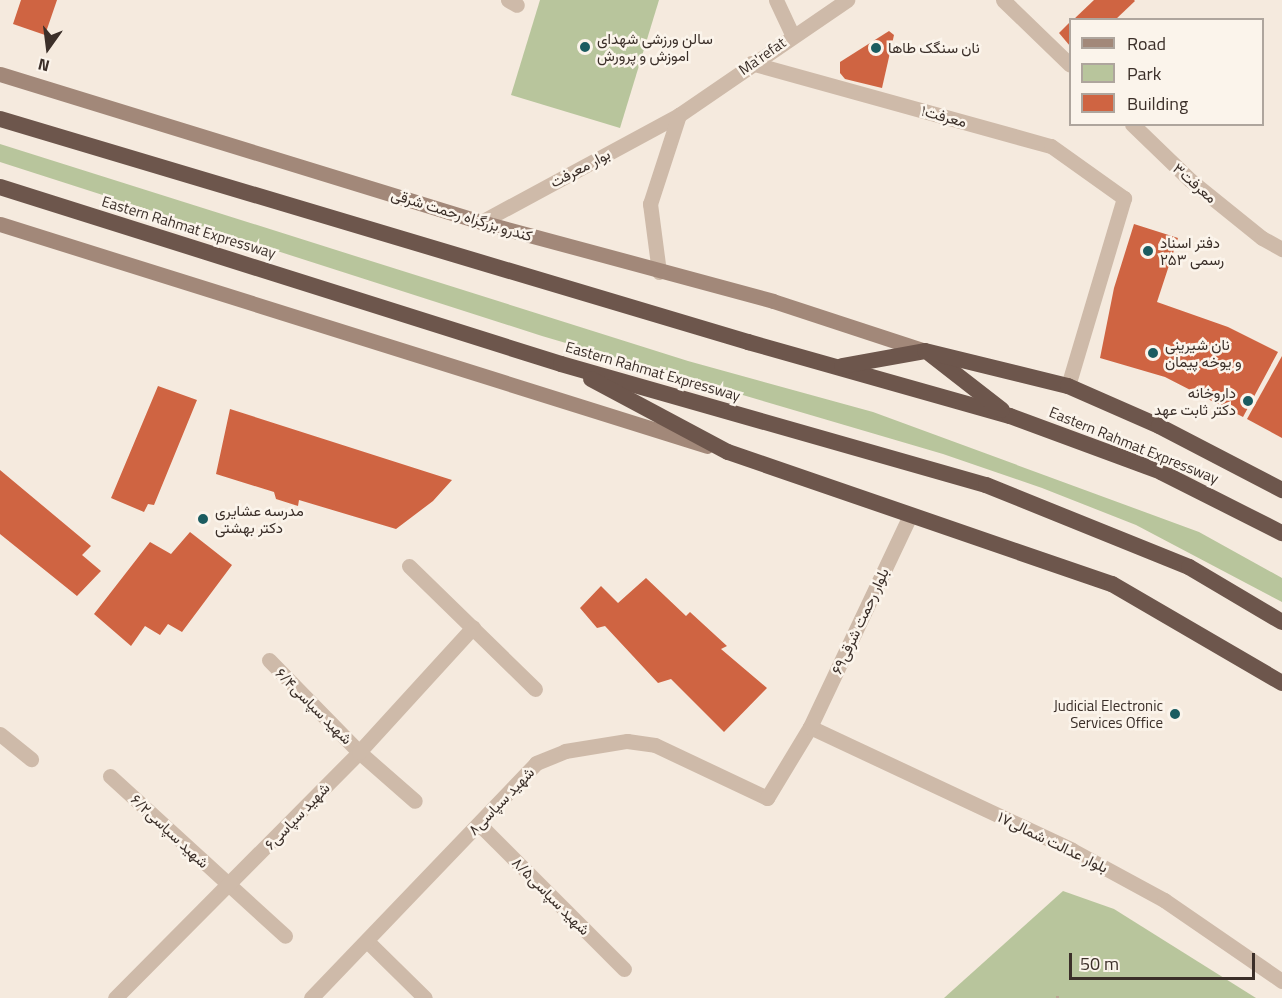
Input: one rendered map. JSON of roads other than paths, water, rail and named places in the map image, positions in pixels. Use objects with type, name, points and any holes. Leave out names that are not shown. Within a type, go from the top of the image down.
[{"type":"highway","name":"Eastern Rahmat Expressway","points":[[0,119],[1010,416],[1161,472],[1282,533]]},
{"type":"highway","name":"Eastern Rahmat Expressway","points":[[0,188],[561,364],[986,485],[1189,567],[1282,622]]},
{"type":"highway","points":[[925,351],[1010,416]]},
{"type":"highway","points":[[837,367],[925,351],[1068,386],[1159,426],[1282,490]]},
{"type":"highway","points":[[561,364],[728,452],[1112,584],[1282,683]]},
{"type":"main road","name":"کندرو بزرگراه رحمت شرقی","points":[[0,74],[481,222],[773,301],[925,351]]},
{"type":"main road","points":[[0,224],[728,452]]},
{"type":"street","points":[[776,0],[792,34]]},
{"type":"street","name":"Ma'refat","points":[[679,115],[792,34],[847,0]]},
{"type":"street","points":[[1003,0],[1069,63]]},
{"type":"street","name":"معرفت۱","points":[[751,63],[1051,146],[1124,198],[1068,386]]},
{"type":"street","points":[[659,272],[651,204],[679,115]]},
{"type":"street","name":"بوار معرفت","points":[[481,222],[679,115]]},
{"type":"street","name":"معرفت۳","points":[[1134,126],[1190,180],[1262,238],[1282,249]]},
{"type":"street","name":"بلوار رحمت شرقی۶۹","points":[[810,727],[910,515]]},
{"type":"street","points":[[409,566],[536,689]]},
{"type":"street","name":"شهید سپاسی۶","points":[[115,998],[229,886],[359,752],[473,627]]},
{"type":"street","name":"شهید سپاسی۶/۴","points":[[269,660],[359,752],[416,801]]},
{"type":"street","name":"شهید سپاسی۸","points":[[311,998],[536,763],[565,751],[599,743],[627,741],[655,745],[767,798],[810,727]]},
{"type":"street","name":"بلوار عدالت شمالی۱۷","points":[[810,727],[1072,850],[1164,900],[1282,981]]},
{"type":"street","points":[[0,734],[31,759]]},
{"type":"street","name":"شهید سپاسی۶/۲","points":[[110,776],[285,936]]},
{"type":"street","name":"شهید سپاسی۸/۵","points":[[479,824],[624,969]]},
{"type":"street","points":[[367,940],[425,998]]},
{"type":"place","name":"سالن ورزشی شهدای اموزش و پرورش","points":[[585,47]]},
{"type":"place","name":"نان سنگک طاها","points":[[876,48]]},
{"type":"place","name":"دفتر اسناد رسمی ۲۵۳","points":[[1148,251]]},
{"type":"place","name":"نان شیرینی و یوخه پیمان","points":[[1153,353]]},
{"type":"place","name":"داروخانه دکتر ثابت عهد","points":[[1248,401]]},
{"type":"place","name":"مدرسه عشایری دکتر بهشتی","points":[[203,519]]},
{"type":"place","name":"Judicial Electronic Services Office","points":[[1175,714]]}]
